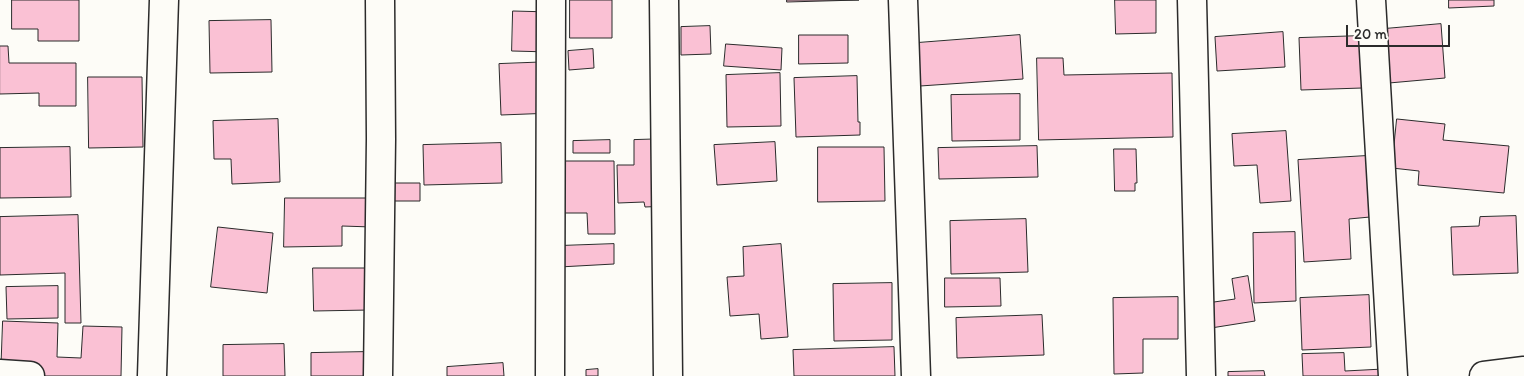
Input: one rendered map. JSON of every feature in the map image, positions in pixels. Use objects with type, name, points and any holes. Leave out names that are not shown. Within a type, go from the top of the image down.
[{"type":"street","points":[[152,376],[164,0]]},
{"type":"street","points":[[378,376],[381,139],[380,0]]},
{"type":"street","points":[[550,376],[551,0]]},
{"type":"street","points":[[664,0],[668,376]]},
{"type":"street","points":[[903,0],[916,376]]},
{"type":"street","points":[[1192,0],[1201,376]]},
{"type":"street","points":[[1371,0],[1393,376]]},
{"type":"street","points":[[1484,376],[1524,371]]},
{"type":"street","points":[[0,374],[30,376]]},
{"type":"building","points":[[12,0],[79,0],[79,41],[38,41],[38,29],[12,29]]},
{"type":"building","points":[[570,0],[612,0],[612,38],[570,38]]},
{"type":"building","points":[[787,0],[859,0],[787,2]]},
{"type":"building","points":[[1115,0],[1156,0],[1156,33],[1116,34]]},
{"type":"building","points":[[1449,0],[1494,0],[1494,6],[1449,8]]},
{"type":"building","points":[[513,11],[551,12],[550,52],[512,51]]},
{"type":"building","points":[[271,20],[272,72],[210,73],[209,21]]},
{"type":"building","points":[[1441,24],[1445,78],[1389,83],[1384,29]]},
{"type":"building","points":[[710,26],[711,54],[681,55],[681,27]]},
{"type":"building","points":[[1283,32],[1285,67],[1217,71],[1215,37]]},
{"type":"building","points":[[799,35],[848,35],[848,63],[799,64]]},
{"type":"building","points":[[1020,35],[1023,79],[920,86],[917,43]]},
{"type":"building","points":[[1361,36],[1362,88],[1301,90],[1299,38]]},
{"type":"building","points":[[726,44],[782,48],[781,70],[724,66]]},
{"type":"building","points":[[0,46],[8,46],[9,63],[76,63],[76,106],[39,106],[39,93],[0,94]]},
{"type":"building","points":[[593,49],[594,68],[569,70],[568,51]]},
{"type":"building","points":[[1037,58],[1063,58],[1064,75],[1172,73],[1173,137],[1039,140]]},
{"type":"building","points":[[551,62],[553,113],[501,115],[499,64]]},
{"type":"building","points":[[780,73],[781,126],[727,127],[726,75]]},
{"type":"building","points":[[857,76],[860,135],[796,137],[794,78]]},
{"type":"building","points":[[88,77],[142,77],[143,147],[89,148]]},
{"type":"building","points":[[1020,94],[1020,140],[952,141],[951,95]]},
{"type":"building","points":[[278,119],[280,182],[232,184],[231,159],[214,159],[213,121]]},
{"type":"building","points":[[1397,119],[1445,124],[1443,140],[1509,146],[1504,193],[1418,185],[1419,171],[1392,168]]},
{"type":"building","points":[[1286,131],[1291,201],[1260,203],[1257,165],[1234,166],[1232,134]]},
{"type":"building","points":[[667,139],[668,206],[645,207],[644,202],[618,203],[617,165],[634,165],[634,140]]},
{"type":"building","points":[[610,140],[610,153],[573,153],[573,141]]},
{"type":"building","points":[[775,142],[777,181],[717,185],[714,145]]},
{"type":"building","points":[[501,143],[502,183],[424,185],[423,145]]},
{"type":"building","points":[[1037,146],[1038,177],[939,179],[938,148]]},
{"type":"building","points":[[70,147],[71,197],[0,198],[0,148]]},
{"type":"building","points":[[818,147],[884,147],[885,201],[818,202]]},
{"type":"building","points":[[1114,149],[1136,149],[1137,183],[1135,183],[1135,191],[1115,191]]},
{"type":"building","points":[[1366,156],[1370,217],[1349,219],[1351,259],[1304,262],[1298,160]]},
{"type":"building","points":[[562,161],[614,161],[615,234],[588,234],[587,213],[562,213]]},
{"type":"building","points":[[395,183],[420,183],[420,201],[395,201]]},
{"type":"building","points":[[285,198],[372,198],[372,227],[342,226],[342,246],[284,247]]},
{"type":"building","points":[[78,215],[81,323],[65,323],[65,273],[0,275],[0,217]]},
{"type":"building","points":[[1516,216],[1518,273],[1453,275],[1451,227],[1479,226],[1480,217]]},
{"type":"building","points":[[1026,219],[1028,272],[951,274],[950,221]]},
{"type":"building","points":[[218,227],[273,233],[267,293],[211,287]]},
{"type":"building","points":[[1295,232],[1296,301],[1254,303],[1253,233]]},
{"type":"building","points":[[614,244],[614,264],[559,267],[558,246]]},
{"type":"building","points":[[781,244],[788,337],[761,339],[759,314],[730,316],[727,277],[744,276],[743,247]]},
{"type":"building","points":[[313,268],[370,268],[370,310],[314,311]]},
{"type":"building","points":[[1248,276],[1255,321],[1211,328],[1207,303],[1235,299],[1232,279]]},
{"type":"building","points":[[945,278],[1000,278],[1001,306],[945,307]]},
{"type":"building","points":[[892,283],[892,340],[834,341],[833,284]]},
{"type":"building","points":[[58,286],[58,318],[7,319],[6,287]]},
{"type":"building","points":[[1369,295],[1371,347],[1302,350],[1300,298]]},
{"type":"building","points":[[1178,297],[1178,339],[1143,339],[1143,373],[1114,374],[1113,298]]},
{"type":"building","points":[[1042,315],[1044,355],[957,358],[956,318]]},
{"type":"building","points":[[3,321],[58,323],[57,357],[81,358],[83,326],[122,327],[121,376],[1,376]]},
{"type":"building","points":[[284,344],[285,376],[223,376],[223,345]]},
{"type":"building","points":[[894,347],[895,376],[794,376],[793,350]]},
{"type":"building","points":[[366,352],[367,376],[311,376],[311,353]]},
{"type":"building","points":[[1344,353],[1345,371],[1383,369],[1383,376],[1303,376],[1302,354]]},
{"type":"building","points":[[503,363],[504,376],[447,376],[447,367]]},
{"type":"building","points":[[598,369],[598,376],[586,376],[586,370]]},
{"type":"building","points":[[1264,371],[1265,376],[1228,376],[1228,372]]}]
